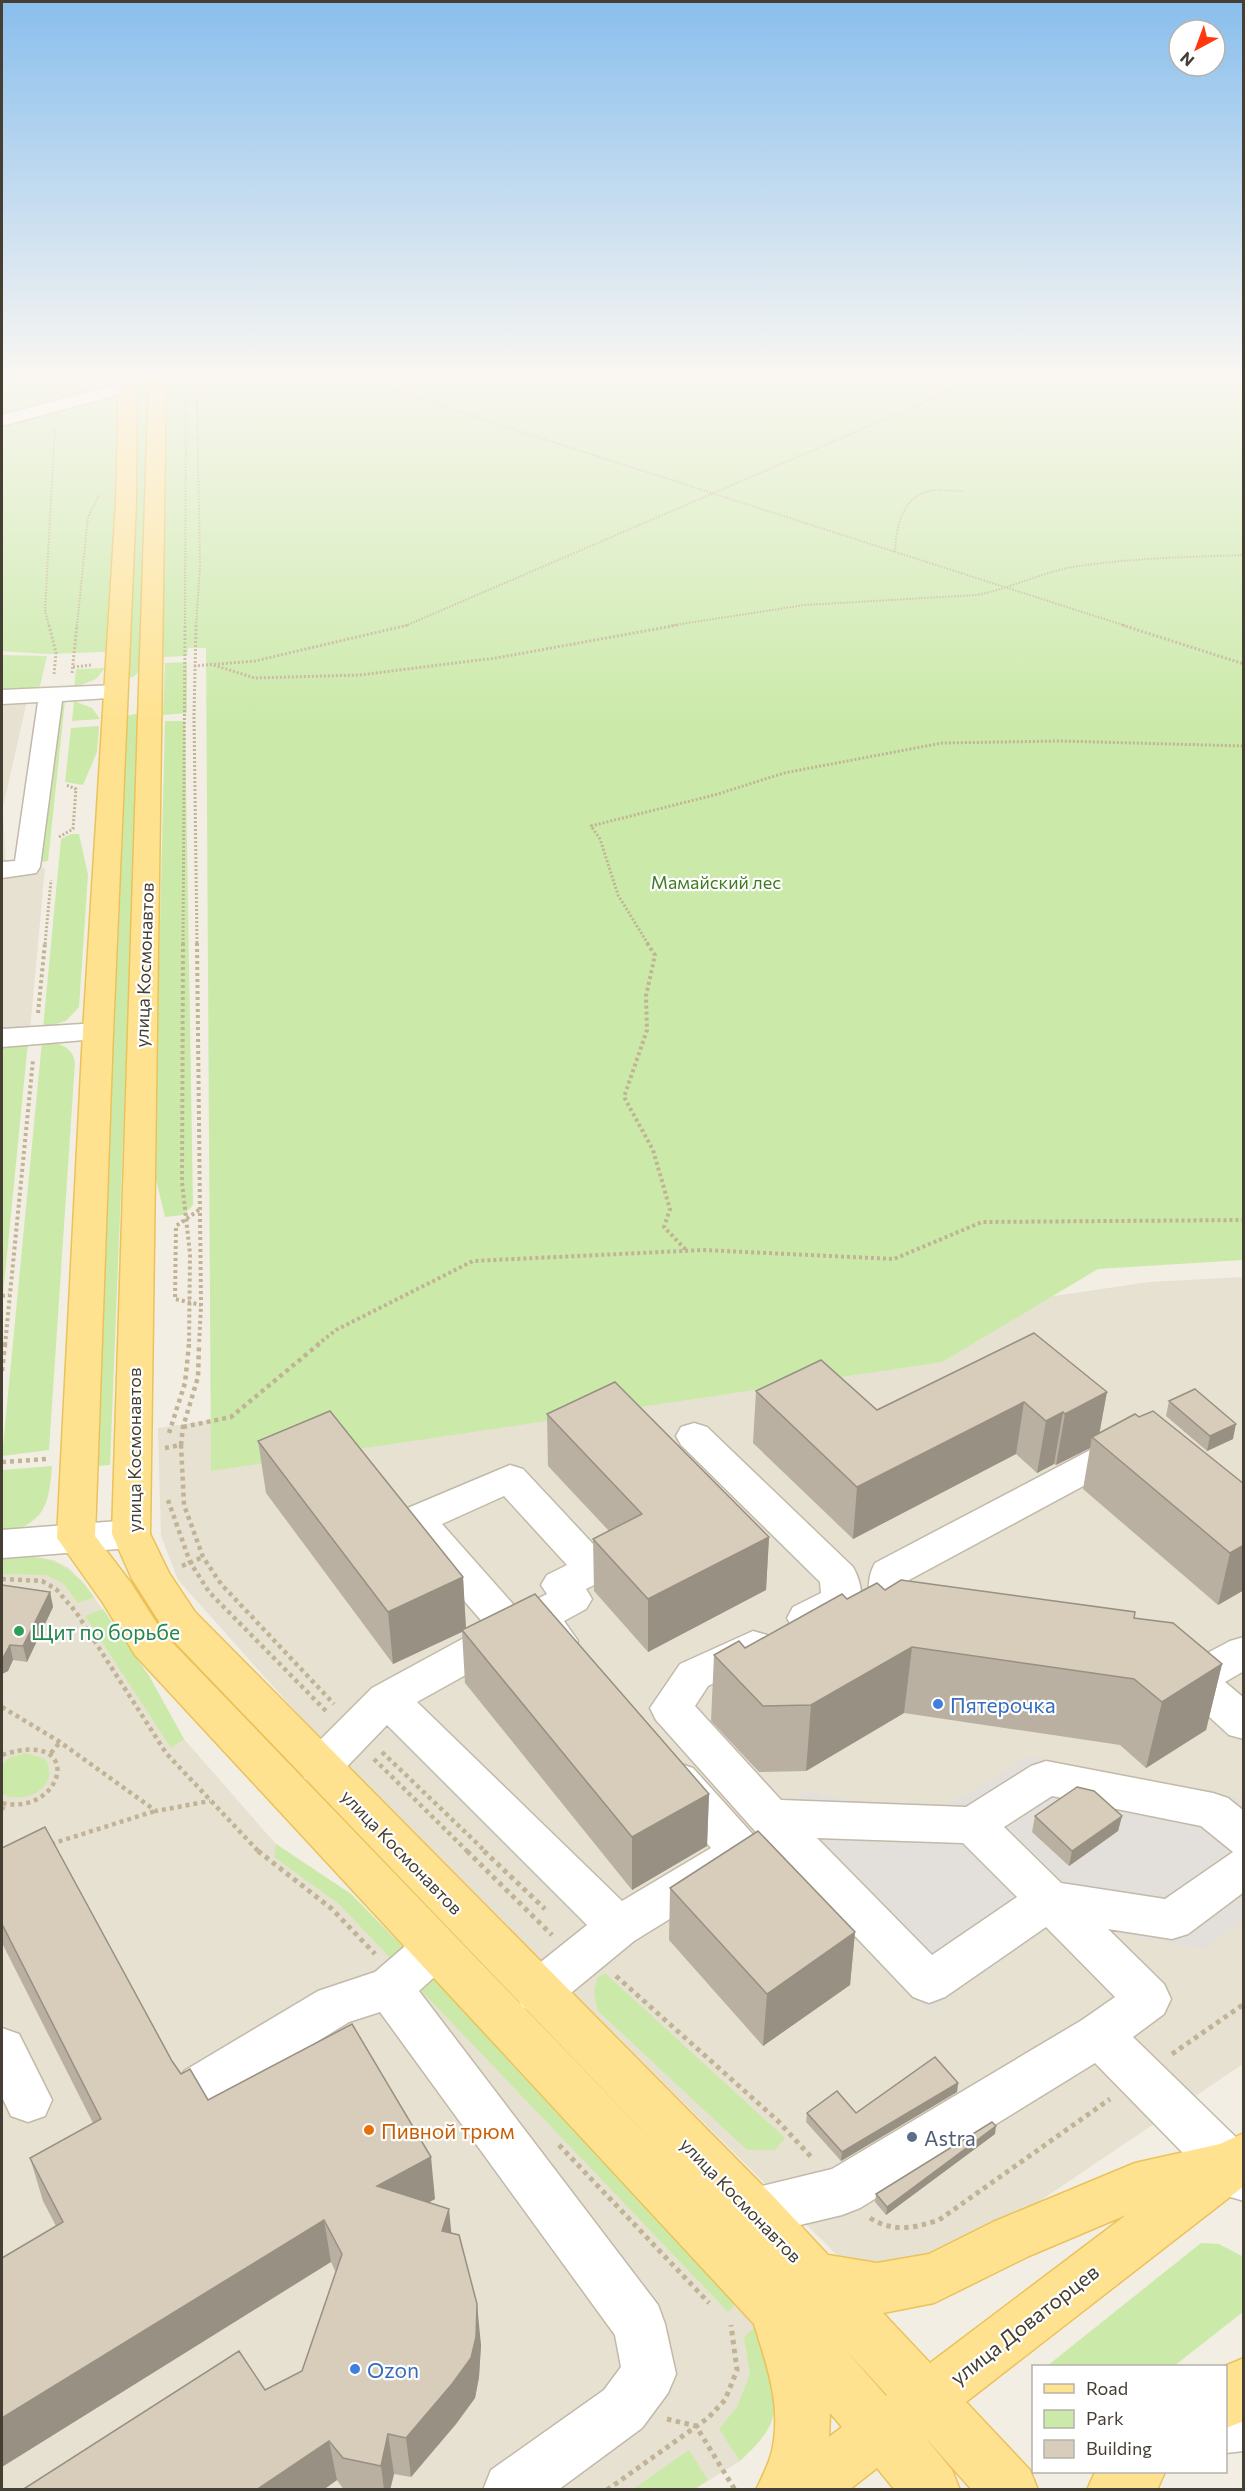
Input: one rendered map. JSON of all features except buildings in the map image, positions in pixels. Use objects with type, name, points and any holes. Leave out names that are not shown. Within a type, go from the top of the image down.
[{"type":"main road","points":[[128,490],[115,692],[98,1032],[76,1538],[117,1593],[149,1644],[435,1948],[758,2312],[882,2431],[932,2490]]},
{"type":"main road","name":"улица Космонавтов","points":[[146,490],[131,1534],[152,1579],[181,1623],[754,2212],[928,2398],[1010,2490]]},
{"type":"main road","points":[[818,2279],[877,2289],[934,2278],[1011,2239],[1135,2187],[1239,2167]]},
{"type":"main road","name":"улица Доваторцев","points":[[802,2490],[1239,2167]]},
{"type":"main road","points":[[758,2312],[799,2380],[802,2416],[800,2450],[784,2490]]},
{"type":"main road","points":[[1227,2400],[1244,2385]]},
{"type":"main road","points":[[1115,2490],[1136,2473]]},
{"type":"street","points":[[2,697],[115,692]]},
{"type":"street","points":[[2,870],[27,867],[51,695]]},
{"type":"street","points":[[2,1038],[98,1032]]},
{"type":"street","points":[[694,1436],[839,1577],[841,1600]]},
{"type":"street","points":[[1161,1453],[1132,1444],[889,1573],[907,1609],[841,1600],[694,1675],[671,1708],[770,1818],[929,1983],[1049,1900],[1172,1920],[1244,1867]]},
{"type":"street","points":[[2,1544],[131,1534]]},
{"type":"street","points":[[320,1767],[387,1699],[524,1624],[582,1669]]},
{"type":"street","points":[[1153,1641],[1244,1723]]},
{"type":"street","points":[[1195,1679],[1244,1652]]},
{"type":"street","points":[[387,1699],[618,1927]]},
{"type":"street","points":[[538,1992],[618,1927],[741,1852],[658,1756]]},
{"type":"street","points":[[770,1818],[973,1825],[1046,1778],[1213,1811],[1244,1838]]},
{"type":"street","points":[[754,2212],[843,2192],[1099,2035],[1148,1999],[973,1825]]},
{"type":"street","points":[[201,2087],[335,2006],[390,1988],[435,1948]]},
{"type":"street","points":[[390,1988],[639,2324],[650,2374],[623,2409],[511,2490]]},
{"type":"street","points":[[1099,2035],[1239,2167]]},
{"type":"street","points":[[2,2049],[28,2100]]},
{"type":"street","points":[[1227,2426],[1244,2424]]},
{"type":"path","points":[[51,695],[56,653],[45,610],[52,490]]},
{"type":"path","points":[[165,1459],[164,1448],[186,1377],[191,1303],[188,1218],[182,1182],[186,490]]},
{"type":"path","points":[[180,1445],[198,1377],[201,1305],[194,666],[200,566],[199,490]]},
{"type":"path","points":[[704,490],[1244,664]]},
{"type":"path","points":[[194,666],[255,661],[403,627],[719,490]]},
{"type":"path","points":[[895,552],[895,534],[902,513],[914,500],[927,492],[963,491]]},
{"type":"path","points":[[210,664],[255,678],[370,674],[496,658],[658,628],[805,605],[976,595],[999,591],[1041,574],[1074,567],[1175,558],[1244,555]]},
{"type":"path","points":[[686,1251],[664,1227],[670,1209],[653,1150],[624,1097],[647,1030],[646,996],[655,955],[618,895],[600,839],[591,826],[718,794],[784,773],[942,743],[1060,741],[1244,746]]},
{"type":"path","points":[[55,839],[73,829],[76,789],[61,784]]},
{"type":"path","points":[[200,1210],[176,1226],[175,1299],[201,1305]]},
{"type":"path","points":[[183,1427],[231,1417],[336,1330],[473,1261],[686,1251],[894,1259],[982,1222],[1244,1220]]},
{"type":"path","points":[[2,1296],[9,1295]]},
{"type":"path","points":[[168,1491],[168,1502],[190,1562],[209,1592],[578,1960]]},
{"type":"path","points":[[2,1707],[60,1742],[156,1811]]},
{"type":"path","points":[[51,1753],[60,1742]]},
{"type":"path","points":[[2,1755],[26,1746],[51,1753],[58,1763],[55,1785],[44,1795],[30,1802],[2,1806]]},
{"type":"path","points":[[47,1846],[56,1841],[156,1811],[210,1800]]},
{"type":"path","points":[[864,2214],[883,2228],[907,2229],[939,2220],[1244,2004]]},
{"type":"path","points":[[623,2409],[696,2426],[735,2490]]},
{"type":"shaded area","points":[[27,701],[3,807],[6,872],[45,868],[30,1030],[2,1032],[2,702]]},
{"type":"shaded area","points":[[1243,1277],[1243,2064],[998,2229],[919,2267],[838,2256],[340,1761],[178,1580],[161,1536],[158,1428],[1149,1282]]},
{"type":"shaded area","points":[[2,1556],[30,1556],[54,1560],[69,1568],[84,1583],[149,1676],[184,1739],[276,1844],[351,1894],[742,2297],[761,2322],[772,2421],[759,2442],[740,2461],[695,2489],[2,2490]]},
{"type":"shaded area","points":[[1028,1756],[1243,1799],[1243,1921],[1204,1949],[1056,1923],[928,2011],[752,1824],[807,1791],[885,1807],[948,1805]]},
{"type":"green space","name":"Мамайский лес","points":[[2,490],[1243,490],[1243,1260],[1098,1269],[942,1362],[211,1471],[206,648],[188,648],[187,656],[164,657],[164,649],[143,650],[142,669],[133,677],[128,678],[129,651],[46,654],[2,651]]},
{"type":"green space","points":[[2,655],[47,656],[40,686],[27,690],[2,691]]},
{"type":"green space","points":[[187,662],[187,713],[163,715],[165,663]]},
{"type":"green space","points":[[105,668],[96,679],[74,688],[76,669]]},
{"type":"green space","points":[[65,701],[48,861],[41,862],[58,704]]},
{"type":"green space","points":[[74,701],[92,708],[100,719],[72,721]]},
{"type":"green space","points":[[140,715],[110,1465],[87,1467],[126,716]]},
{"type":"green space","points":[[165,721],[185,721],[193,1205],[183,1215],[165,1217],[154,1171]]},
{"type":"green space","points":[[99,726],[97,752],[83,785],[65,782],[71,728]]},
{"type":"green space","points":[[71,834],[79,834],[88,875],[79,1007],[66,1021],[43,1028],[61,839]]},
{"type":"green space","points":[[42,1041],[67,1048],[75,1062],[49,1450],[2,1456]]},
{"type":"green space","points":[[28,1042],[2,1305],[2,1044]]},
{"type":"green space","points":[[52,1466],[49,1492],[42,1511],[28,1524],[2,1534],[2,1470]]},
{"type":"green space","points":[[2,1556],[32,1557],[54,1562],[74,1574],[94,1597],[78,1603],[63,1583],[46,1575],[2,1574]]},
{"type":"green space","points":[[103,1609],[149,1676],[184,1739],[171,1748],[85,1616]]},
{"type":"green space","points":[[26,1753],[45,1759],[49,1769],[49,1778],[45,1785],[30,1795],[21,1797],[2,1794],[2,1765],[9,1758]]},
{"type":"green space","points":[[276,1844],[351,1894],[410,1954],[397,1965],[339,1904],[274,1857]]},
{"type":"green space","points":[[428,1973],[742,2297],[728,2312],[414,1983]]},
{"type":"green space","points":[[605,1973],[785,2138],[775,2150],[747,2150],[598,2011],[594,1994],[597,1978]]},
{"type":"green space","points":[[1201,2243],[1219,2244],[1242,2256],[1243,2312],[1175,2365],[1048,2365]]},
{"type":"green space","points":[[761,2322],[774,2383],[774,2408],[767,2431],[740,2461],[719,2429],[737,2407],[750,2374],[744,2337]]},
{"type":"green space","points":[[689,2450],[708,2480],[695,2489],[633,2489]]},
{"type":"place","name":"Щит по борьбе","points":[[19,1631]]},
{"type":"place","name":"Пятерочка","points":[[938,1704]]},
{"type":"place","name":"Пивной трюм","points":[[369,2130]]},
{"type":"place","name":"Astra","points":[[912,2137]]},
{"type":"place","name":"Ozon","points":[[355,2369]]}]
